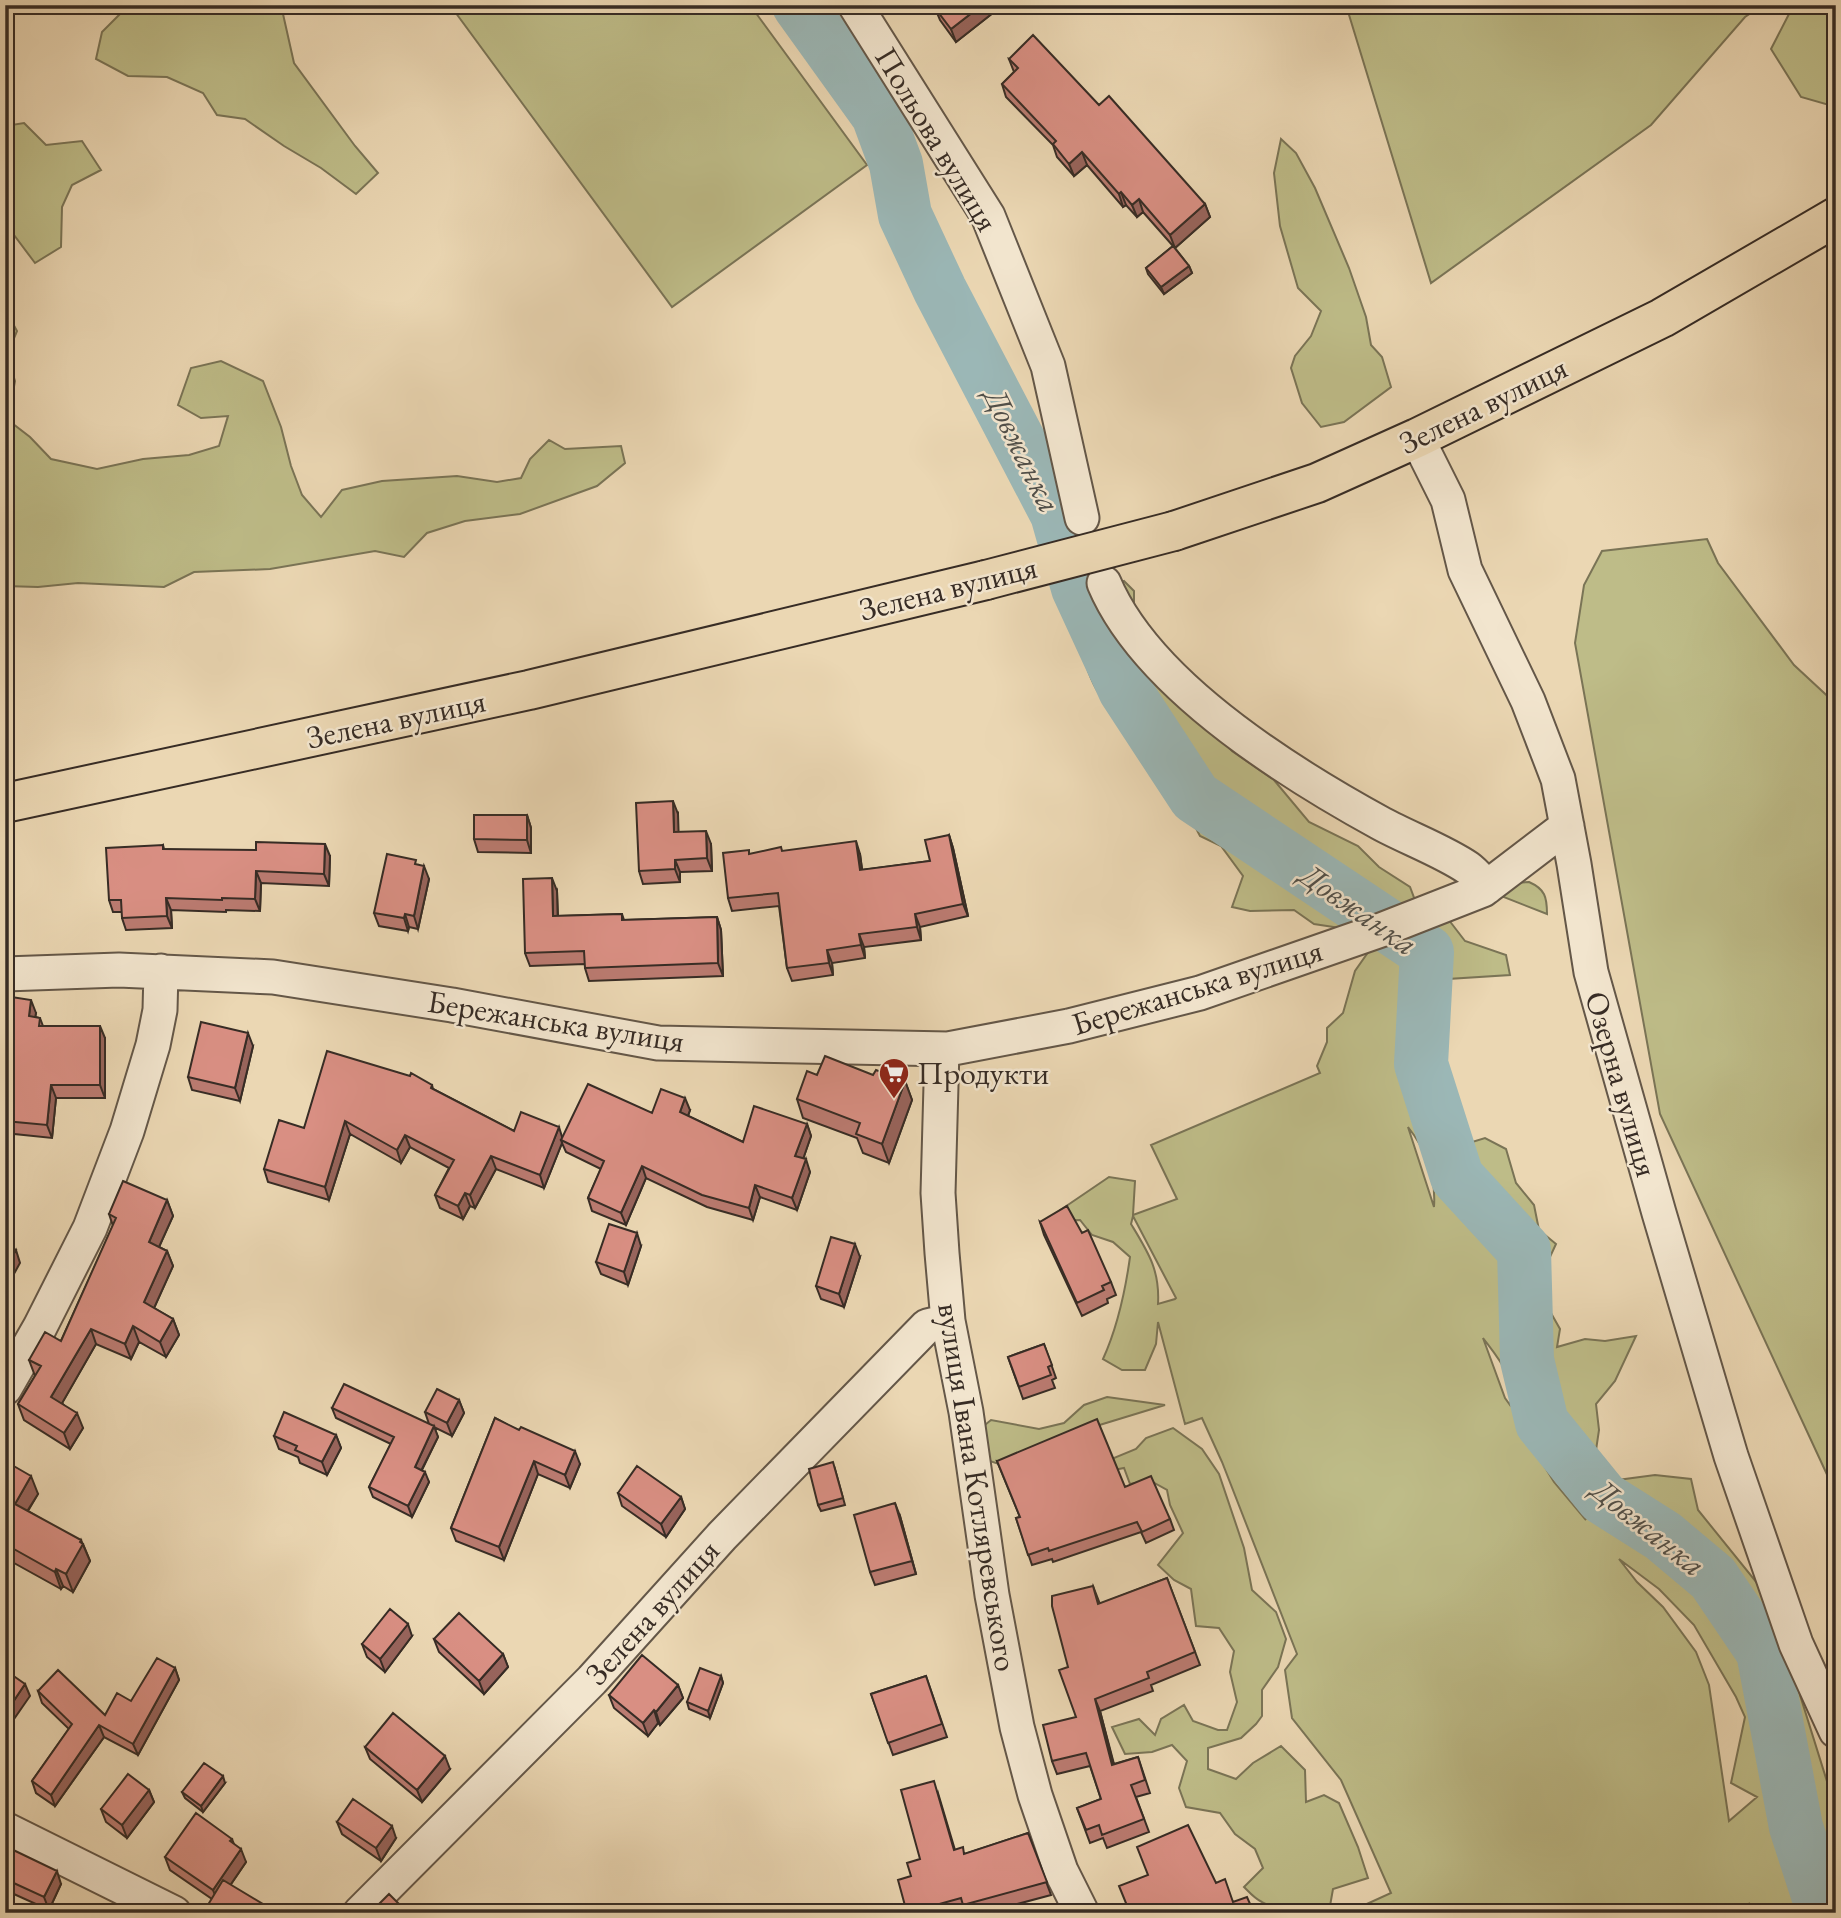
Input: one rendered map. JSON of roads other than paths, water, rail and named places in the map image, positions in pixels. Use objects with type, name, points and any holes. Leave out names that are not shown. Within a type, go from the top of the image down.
[{"type":"highway","name":"Зелена вулиця","points":[[5,803],[529,690],[986,580],[1174,531],[1317,483],[1417,438],[1662,318],[1836,217]]},
{"type":"street","name":"Польова вулиця","points":[[855,5],[988,216],[1048,366],[1082,518]]},
{"type":"street","name":"Озерна вулиця","points":[[1417,438],[1448,500],[1465,570],[1532,712],[1558,779],[1591,972],[1731,1456],[1796,1644],[1836,1731]]},
{"type":"street","points":[[1104,583],[1111,600],[1158,665],[1217,718],[1286,767],[1381,823],[1468,868],[1487,887]]},
{"type":"street","name":"Бережанська вулиця","points":[[5,974],[161,971],[273,977],[452,1005],[658,1042],[942,1049],[1069,1026],[1199,993],[1393,926],[1483,890],[1567,826]]},
{"type":"street","points":[[5,1388],[90,1228],[127,1131],[153,1045],[160,1010],[161,971]]},
{"type":"street","name":"вулиця Івана Котляревського","points":[[942,1049],[938,1193],[948,1321],[966,1412],[992,1595],[1017,1727],[1035,1795],[1061,1871],[1082,1913]]},
{"type":"street","name":"Зелена вулиця","points":[[360,1913],[592,1680],[722,1536],[927,1325],[948,1321]]},
{"type":"street","points":[[5,1829],[174,1913]]},
{"type":"waterway","name":"Довжанка","points":[[799,5],[878,115],[896,164],[905,215],[940,290],[1057,514],[1078,588],[1125,690],[1195,797],[1427,952],[1421,1064],[1457,1177],[1524,1250],[1527,1360],[1542,1423],[1603,1498],[1663,1536],[1713,1578],[1763,1652],[1796,1827],[1824,1913]]},
{"type":"place","name":"Продукти","points":[[894,1100]]}]
